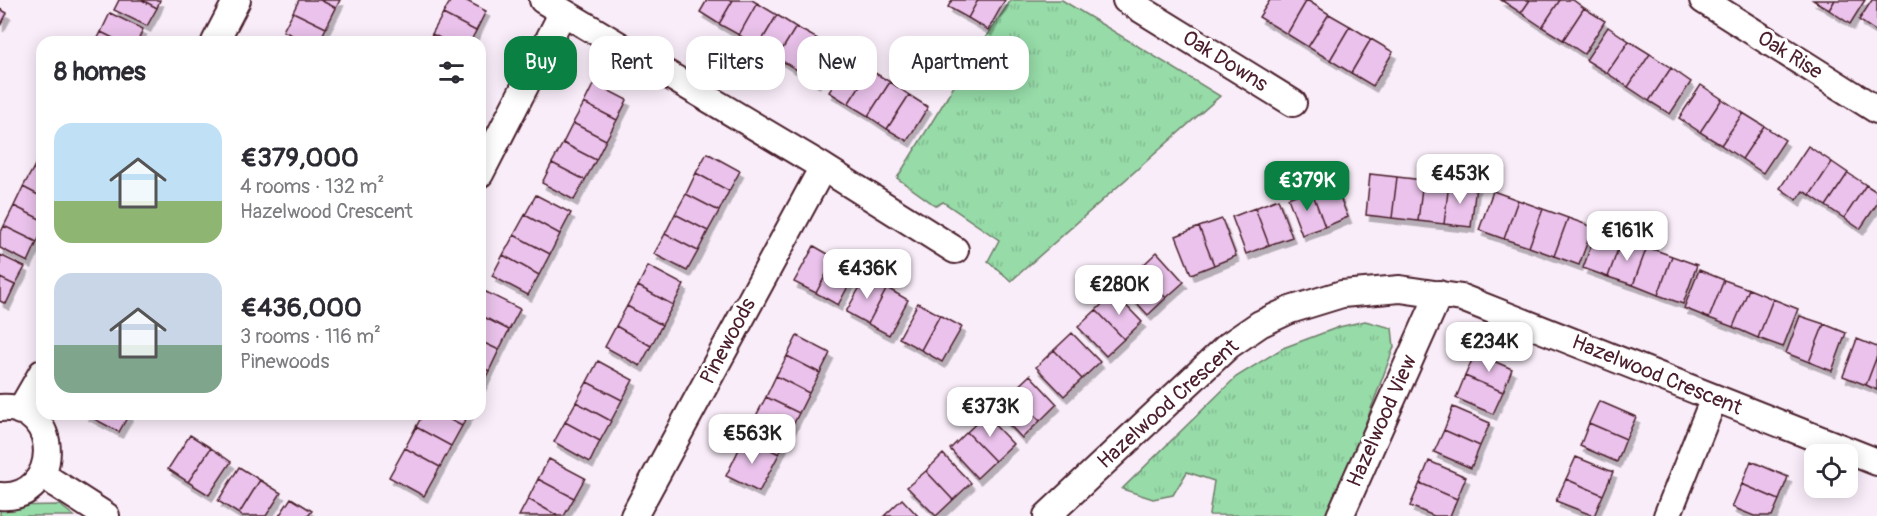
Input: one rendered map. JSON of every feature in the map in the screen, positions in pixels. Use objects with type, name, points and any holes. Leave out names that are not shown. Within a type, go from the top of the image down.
[{"type":"street","points":[[218,36],[237,0]]},
{"type":"street","name":"Oak Downs","points":[[1126,0],[1293,103]]},
{"type":"street","name":"Oak Rise","points":[[1703,0],[1877,110]]},
{"type":"street","points":[[486,160],[553,6],[823,167],[956,250]]},
{"type":"street","name":"Pinewoods","points":[[634,516],[823,167]]},
{"type":"street","name":"Hazelwood Crescent","points":[[1047,516],[1228,346],[1260,324],[1290,310],[1342,294],[1400,289],[1462,298],[1877,462]]},
{"type":"street","name":"Hazelwood View","points":[[1340,516],[1439,294]]},
{"type":"street","points":[[0,496],[19,494],[32,487],[42,475],[47,460],[46,438],[34,418],[10,409],[36,380]]},
{"type":"street","points":[[1667,516],[1714,398]]},
{"type":"street","points":[[42,475],[106,516]]},
{"type":"green space","points":[[1011,0],[1062,0],[1220,96],[1011,281],[988,261],[999,240],[943,202],[936,206],[897,178],[952,90],[1029,90],[1029,36],[987,36]]},
{"type":"green space","points":[[1365,321],[1392,328],[1394,347],[1331,516],[1209,515],[1214,481],[1187,472],[1173,495],[1153,499],[1122,489],[1236,377],[1283,348],[1339,327]]},
{"type":"green space","points":[[60,505],[74,516],[0,516],[0,506]]},
{"type":"building","points":[[119,0],[142,0],[157,8],[147,26],[114,10]]},
{"type":"building","points":[[142,0],[160,0],[157,8]]},
{"type":"building","points":[[299,0],[320,0],[336,8],[326,28],[293,12]]},
{"type":"building","points":[[320,0],[340,0],[336,8]]},
{"type":"building","points":[[451,0],[465,0],[486,11],[476,31],[443,14]]},
{"type":"building","points":[[707,0],[733,0],[719,24],[700,12]]},
{"type":"building","points":[[733,0],[752,0],[757,3],[739,35],[719,24]]},
{"type":"building","points":[[952,0],[978,0],[968,18],[948,7]]},
{"type":"building","points":[[978,0],[1005,0],[988,30],[968,18]]},
{"type":"building","points":[[1270,0],[1307,0],[1287,34],[1259,17]]},
{"type":"building","points":[[1307,0],[1329,14],[1308,47],[1287,34]]},
{"type":"building","points":[[1501,0],[1530,0],[1521,13]]},
{"type":"building","points":[[1530,0],[1560,0],[1542,27],[1521,13]]},
{"type":"building","points":[[1560,0],[1573,0],[1584,8],[1563,40],[1542,27]]},
{"type":"building","points":[[1813,0],[1835,0],[1829,10]]},
{"type":"building","points":[[1835,0],[1865,0],[1850,24],[1829,10]]},
{"type":"building","points":[[1872,0],[1877,0],[1877,32],[1859,20]]},
{"type":"building","points":[[757,3],[777,15],[765,36],[739,35]]},
{"type":"building","points":[[1584,8],[1605,21],[1584,54],[1563,40]]},
{"type":"building","points":[[0,9],[7,13],[0,26]]},
{"type":"building","points":[[293,12],[326,28],[322,36],[294,36],[283,31]]},
{"type":"building","points":[[110,13],[143,29],[140,36],[109,36],[101,32]]},
{"type":"building","points":[[443,14],[476,31],[473,36],[436,36],[432,34]]},
{"type":"building","points":[[1329,14],[1350,26],[1330,60],[1308,47]]},
{"type":"building","points":[[777,15],[796,27],[785,45],[785,36],[765,36]]},
{"type":"building","points":[[1350,26],[1371,39],[1351,73],[1330,60]]},
{"type":"building","points":[[796,27],[812,36],[797,36],[797,70],[785,63],[785,45]]},
{"type":"building","points":[[1608,27],[1629,41],[1607,73],[1586,60]]},
{"type":"building","points":[[1371,39],[1393,52],[1373,86],[1351,73]]},
{"type":"building","points":[[1629,41],[1650,54],[1628,87],[1607,73]]},
{"type":"building","points":[[1650,54],[1671,68],[1649,101],[1628,87]]},
{"type":"building","points":[[1671,68],[1691,82],[1670,114],[1649,101]]},
{"type":"building","points":[[877,74],[889,81],[868,116],[848,104],[857,90],[877,90]]},
{"type":"building","points":[[889,84],[889,90],[902,90],[909,95],[887,129],[868,116]]},
{"type":"building","points":[[1701,85],[1722,99],[1700,132],[1679,118]]},
{"type":"building","points":[[590,90],[608,90],[627,100],[617,120],[584,103]]},
{"type":"building","points":[[830,90],[857,90],[848,104],[829,92]]},
{"type":"building","points":[[909,95],[928,107],[907,141],[887,129]]},
{"type":"building","points":[[1722,99],[1743,113],[1721,145],[1700,132]]},
{"type":"building","points":[[584,103],[617,120],[606,140],[573,123]]},
{"type":"building","points":[[1743,113],[1764,126],[1742,159],[1721,145]]},
{"type":"building","points":[[573,123],[606,140],[596,160],[563,143]]},
{"type":"building","points":[[1764,126],[1785,140],[1763,173],[1742,159]]},
{"type":"building","points":[[563,143],[596,160],[585,180],[552,163]]},
{"type":"building","points":[[1808,146],[1832,162],[1810,195],[1803,191],[1797,200],[1780,188]]},
{"type":"building","points":[[707,153],[740,171],[729,191],[696,173]]},
{"type":"building","points":[[1832,162],[1848,173],[1826,206],[1810,195]]},
{"type":"building","points":[[552,163],[585,180],[574,200],[542,183]]},
{"type":"building","points":[[33,169],[36,170],[36,194],[23,187]]},
{"type":"building","points":[[696,173],[729,191],[719,211],[686,194]]},
{"type":"building","points":[[1848,173],[1866,185],[1844,218],[1826,206]]},
{"type":"building","points":[[1370,174],[1397,177],[1392,218],[1366,215]]},
{"type":"building","points":[[1397,177],[1423,180],[1418,221],[1392,218]]},
{"type":"building","points":[[1333,180],[1348,217],[1325,227],[1311,189]]},
{"type":"building","points":[[1423,180],[1449,183],[1444,224],[1418,221]]},
{"type":"building","points":[[1449,183],[1476,186],[1471,227],[1444,224]]},
{"type":"building","points":[[1866,185],[1877,192],[1877,204],[1860,229],[1844,218]]},
{"type":"building","points":[[23,187],[36,194],[36,217],[14,206]]},
{"type":"building","points":[[1311,189],[1325,227],[1302,235],[1288,198]]},
{"type":"building","points":[[1493,191],[1518,200],[1504,239],[1479,230]]},
{"type":"building","points":[[686,194],[719,211],[708,231],[675,214]]},
{"type":"building","points":[[536,195],[571,213],[560,234],[525,215]]},
{"type":"building","points":[[1278,199],[1292,237],[1269,245],[1255,208]]},
{"type":"building","points":[[1518,200],[1543,209],[1529,247],[1504,239]]},
{"type":"building","points":[[14,206],[36,217],[36,242],[4,226]]},
{"type":"building","points":[[1255,208],[1269,245],[1246,254],[1232,217]]},
{"type":"building","points":[[1543,209],[1568,218],[1554,256],[1529,247]]},
{"type":"building","points":[[675,214],[708,231],[698,251],[665,234]]},
{"type":"building","points":[[525,215],[560,234],[550,254],[514,235]]},
{"type":"building","points":[[1568,218],[1593,227],[1579,265],[1554,256]]},
{"type":"building","points":[[1222,219],[1236,256],[1214,265],[1199,227]]},
{"type":"building","points":[[4,226],[36,242],[28,262],[0,248],[0,234]]},
{"type":"building","points":[[1199,227],[1214,265],[1191,274],[1176,236]]},
{"type":"building","points":[[1597,229],[1622,238],[1608,277],[1583,268]]},
{"type":"building","points":[[665,234],[698,251],[687,271],[654,254]]},
{"type":"building","points":[[514,235],[550,254],[539,275],[503,255]]},
{"type":"building","points":[[1622,238],[1647,247],[1633,285],[1608,277]]},
{"type":"building","points":[[814,246],[835,258],[816,293],[794,282]]},
{"type":"building","points":[[1647,247],[1672,256],[1658,295],[1633,285]]},
{"type":"building","points":[[1157,252],[1184,282],[1166,298],[1139,269]]},
{"type":"building","points":[[0,255],[25,267],[15,285],[0,278]]},
{"type":"building","points":[[503,255],[539,275],[528,295],[492,276]]},
{"type":"building","points":[[1672,256],[1697,265],[1683,304],[1658,295]]},
{"type":"building","points":[[835,258],[857,270],[838,305],[816,293]]},
{"type":"building","points":[[648,266],[684,285],[673,305],[638,286]]},
{"type":"building","points":[[1139,269],[1166,298],[1148,315],[1121,286]]},
{"type":"building","points":[[1699,270],[1724,280],[1709,318],[1684,308]]},
{"type":"building","points":[[866,276],[887,288],[868,324],[846,312]]},
{"type":"building","points":[[0,278],[15,285],[6,304],[0,301]]},
{"type":"building","points":[[1724,280],[1749,289],[1733,327],[1709,318]]},
{"type":"building","points":[[638,286],[673,305],[662,325],[627,306]]},
{"type":"building","points":[[887,288],[908,300],[889,335],[868,324]]},
{"type":"building","points":[[1749,289],[1773,299],[1758,338],[1733,327]]},
{"type":"building","points":[[486,292],[520,309],[509,330],[486,318]]},
{"type":"building","points":[[1114,293],[1142,322],[1124,339],[1096,310]]},
{"type":"building","points":[[1773,299],[1798,309],[1783,347],[1758,338]]},
{"type":"building","points":[[918,303],[940,315],[921,350],[899,338]]},
{"type":"building","points":[[627,306],[662,325],[651,346],[616,326]]},
{"type":"building","points":[[1096,310],[1124,339],[1106,356],[1078,327]]},
{"type":"building","points":[[940,315],[962,327],[942,362],[921,350]]},
{"type":"building","points":[[1800,316],[1824,324],[1809,362],[1786,353]]},
{"type":"building","points":[[486,318],[509,330],[499,350],[486,344]]},
{"type":"building","points":[[1824,324],[1846,333],[1832,371],[1809,362]]},
{"type":"building","points":[[616,326],[651,346],[640,366],[605,347]]},
{"type":"building","points":[[1072,333],[1100,362],[1082,379],[1054,350]]},
{"type":"building","points":[[797,336],[830,353],[820,373],[787,356]]},
{"type":"building","points":[[1857,339],[1877,347],[1877,356],[1866,385],[1843,376]]},
{"type":"building","points":[[486,344],[499,350],[489,371],[486,369]]},
{"type":"building","points":[[1054,350],[1082,379],[1064,396],[1036,367]]},
{"type":"building","points":[[1475,353],[1512,369],[1503,392],[1465,376]]},
{"type":"building","points":[[787,356],[820,373],[809,393],[776,376]]},
{"type":"building","points":[[1877,356],[1877,390],[1866,385]]},
{"type":"building","points":[[598,361],[633,380],[622,400],[587,382]]},
{"type":"building","points":[[1030,375],[1057,404],[1040,421],[1012,392]]},
{"type":"building","points":[[776,376],[809,393],[799,413],[766,397]]},
{"type":"building","points":[[1465,376],[1503,392],[1493,414],[1456,398]]},
{"type":"building","points":[[587,382],[622,400],[611,421],[576,402]]},
{"type":"building","points":[[1012,392],[1040,421],[1022,438],[994,409]]},
{"type":"building","points":[[766,397],[799,413],[789,433],[756,416]]},
{"type":"building","points":[[1599,401],[1636,417],[1626,439],[1589,423]]},
{"type":"building","points":[[576,402],[611,421],[600,441],[565,422]]},
{"type":"building","points":[[1453,407],[1490,423],[1480,446],[1444,430]]},
{"type":"building","points":[[985,415],[1013,444],[995,461],[967,432]]},
{"type":"building","points":[[756,416],[789,433],[779,454],[745,437]]},
{"type":"building","points":[[96,420],[126,420],[119,432]]},
{"type":"building","points":[[420,420],[450,420],[462,426],[451,446],[416,427]]},
{"type":"building","points":[[450,420],[466,420],[462,426]]},
{"type":"building","points":[[565,422],[600,441],[590,462],[554,442]]},
{"type":"building","points":[[1589,423],[1626,439],[1617,462],[1580,446]]},
{"type":"building","points":[[416,427],[451,446],[440,467],[405,448]]},
{"type":"building","points":[[1444,430],[1480,446],[1471,468],[1434,452]]},
{"type":"building","points":[[967,432],[995,461],[977,478],[950,449]]},
{"type":"building","points":[[190,435],[211,448],[188,482],[168,469]]},
{"type":"building","points":[[745,437],[779,454],[759,492],[726,476]]},
{"type":"building","points":[[211,448],[231,462],[209,495],[188,482]]},
{"type":"building","points":[[405,448],[440,467],[424,496],[389,477]]},
{"type":"building","points":[[943,454],[971,483],[953,500],[926,471]]},
{"type":"building","points":[[1576,457],[1613,472],[1603,495],[1566,479]]},
{"type":"building","points":[[549,459],[585,478],[574,498],[538,479]]},
{"type":"building","points":[[1429,461],[1466,477],[1457,499],[1420,483]]},
{"type":"building","points":[[1751,461],[1788,477],[1779,500],[1742,484]]},
{"type":"building","points":[[239,467],[260,480],[239,514],[218,501]]},
{"type":"building","points":[[926,471],[953,500],[936,516],[907,487]]},
{"type":"building","points":[[538,479],[574,498],[564,516],[558,516],[528,499]]},
{"type":"building","points":[[1566,479],[1603,495],[1594,516],[1556,501]]},
{"type":"building","points":[[260,480],[281,493],[266,516],[242,516],[239,514]]},
{"type":"building","points":[[1420,483],[1457,499],[1450,516],[1434,516],[1410,506]]},
{"type":"building","points":[[1742,484],[1779,500],[1772,516],[1754,516],[1732,507]]},
{"type":"building","points":[[291,498],[312,511],[308,516],[279,516]]},
{"type":"building","points":[[528,499],[558,516],[519,516]]},
{"type":"building","points":[[902,499],[918,516],[884,516]]}]
